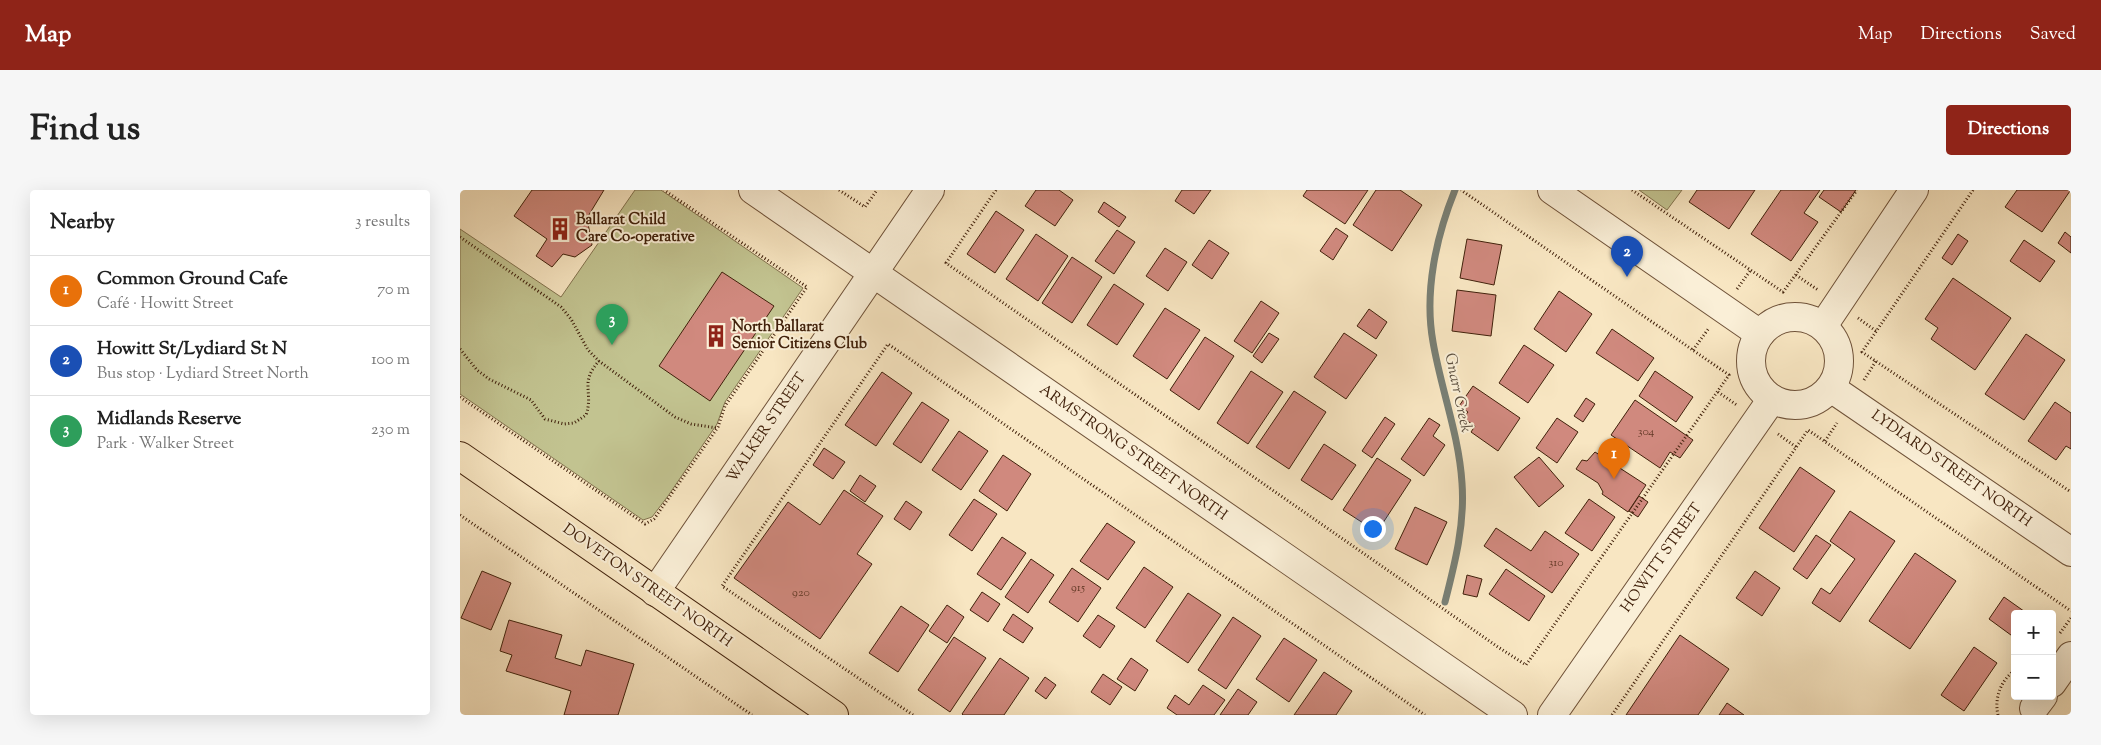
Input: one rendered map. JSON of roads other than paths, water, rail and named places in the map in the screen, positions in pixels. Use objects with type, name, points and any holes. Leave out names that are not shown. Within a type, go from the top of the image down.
[{"type":"main road","name":"DOVETON STREET NORTH","points":[[460,456],[834,715]]},
{"type":"street","name":"ARMSTRONG STREET NORTH","points":[[753,190],[1513,715]]},
{"type":"street","name":"WALKER STREET","points":[[654,592],[930,190]]},
{"type":"street","points":[[1552,190],[1760,334]]},
{"type":"street","points":[[1823,326],[1914,190]]},
{"type":"street","points":[[1786,317],[1809,318],[1823,326],[1832,336],[1838,348],[1840,362],[1831,388],[1819,399],[1804,405],[1788,405],[1772,399],[1760,388],[1752,373],[1751,357],[1760,334],[1772,323],[1786,317]]},
{"type":"street","name":"LYDIARD STREET NORTH","points":[[1831,388],[2071,552]]},
{"type":"street","name":"HOWITT STREET","points":[[1552,715],[1772,399]]},
{"type":"street","points":[[2056,677],[2071,656]]},
{"type":"waterway","name":"Gnarr Creek","points":[[1445,602],[1456,558],[1463,498],[1454,430],[1436,360],[1430,304],[1437,246],[1455,190]]},
{"type":"place","name":"Ballarat Child Care Co-operative","points":[[560,229]]},
{"type":"place","name":"Howitt St/Lydiard St N","points":[[1627,277]]},
{"type":"place","name":"North Ballarat Senior Citizens Club","points":[[716,336]]},
{"type":"place","name":"Midlands Reserve","points":[[612,345]]},
{"type":"place","name":"Common Ground Cafe","points":[[1614,479]]}]
